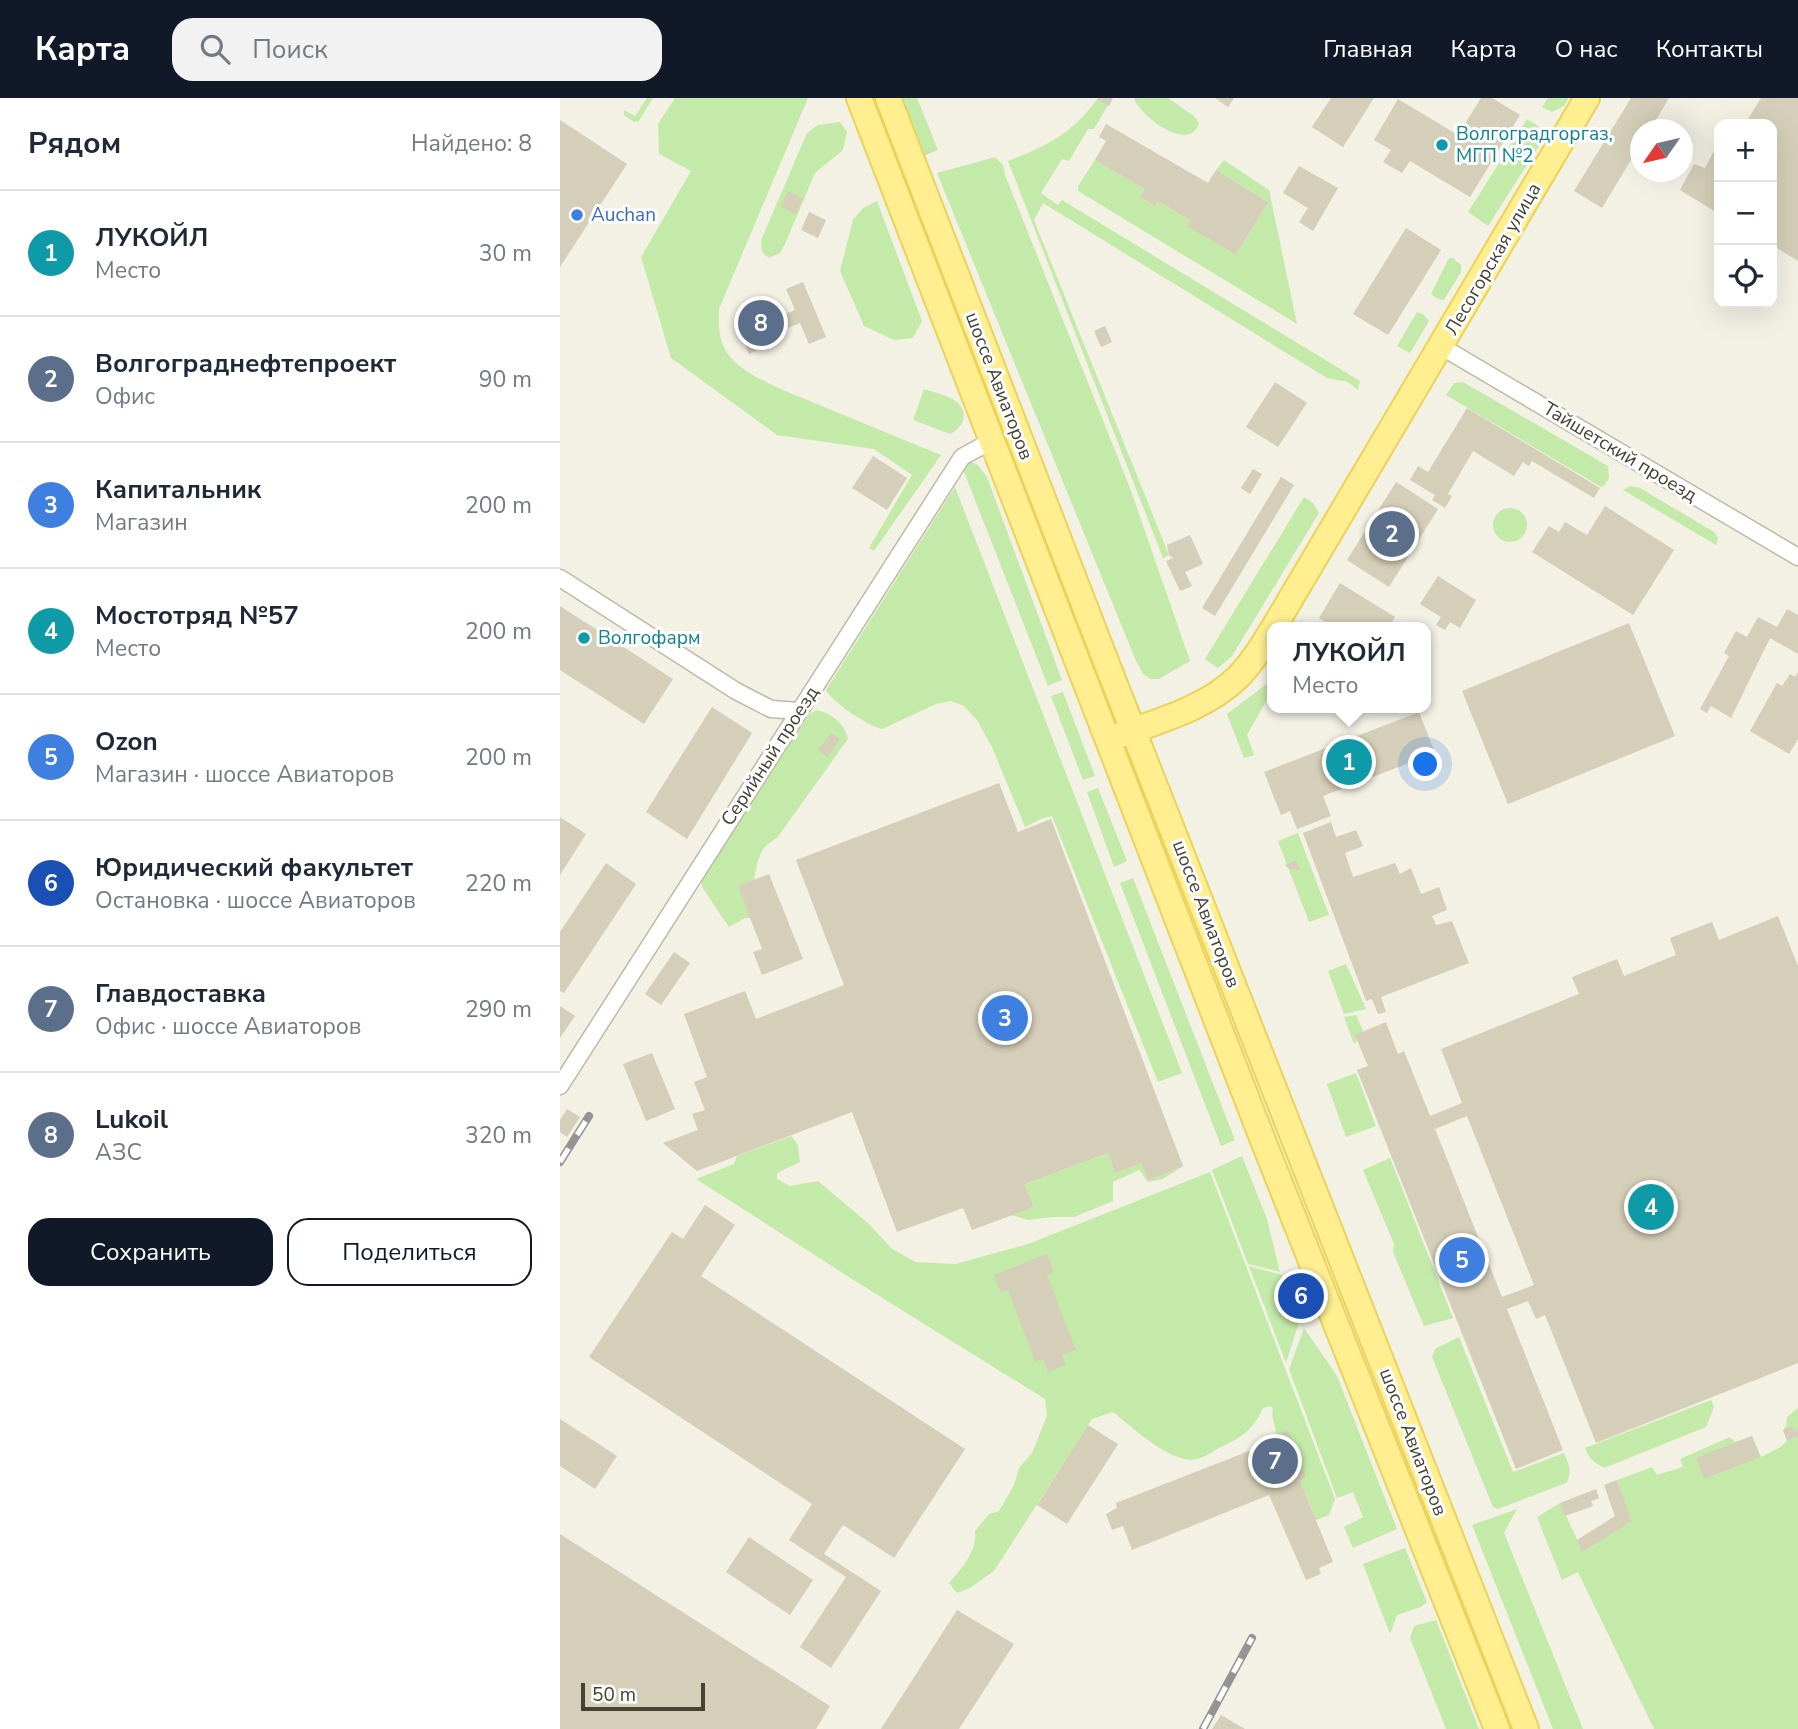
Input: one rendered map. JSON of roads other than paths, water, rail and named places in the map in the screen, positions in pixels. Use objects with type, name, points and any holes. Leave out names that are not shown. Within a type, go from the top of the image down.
[{"type":"main road","name":"шоссе Авиаторов","points":[[859,98],[1262,1138],[1497,1729]]},
{"type":"main road","name":"шоссе Авиаторов","points":[[888,98],[1526,1729]]},
{"type":"main road","name":"Лесогорская улица","points":[[1277,622],[1587,98]]},
{"type":"main road","name":"Лесогорская улица","points":[[1106,739],[1212,698],[1237,678],[1267,639]]},
{"type":"street","name":"Тайшетский проезд","points":[[1442,346],[1798,556]]},
{"type":"street","name":"Серийный проезд","points":[[560,1086],[962,457],[993,440]]},
{"type":"street","points":[[560,578],[736,691],[771,709],[799,711]]},
{"type":"railway","points":[[560,1162],[589,1116]]},
{"type":"railway","points":[[1203,1729],[1252,1638]]},
{"type":"place","name":"Волгоградгоргаз, МГП №2","points":[[1442,145]]},
{"type":"place","name":"Auchan","points":[[577,215]]},
{"type":"place","name":"Lukoil","points":[[761,323]]},
{"type":"place","name":"Волгограднефтепроект","points":[[1392,534]]},
{"type":"place","name":"Волгофарм","points":[[584,638]]},
{"type":"place","name":"ЛУКОЙЛ","points":[[1349,762]]},
{"type":"place","name":"Капитальник","points":[[1005,1018]]},
{"type":"place","name":"Мостотряд №57","points":[[1651,1207]]},
{"type":"place","name":"Ozon","points":[[1462,1260]]},
{"type":"place","name":"Юридический факультет","points":[[1301,1296]]},
{"type":"place","name":"Главдоставка","points":[[1275,1461]]}]
